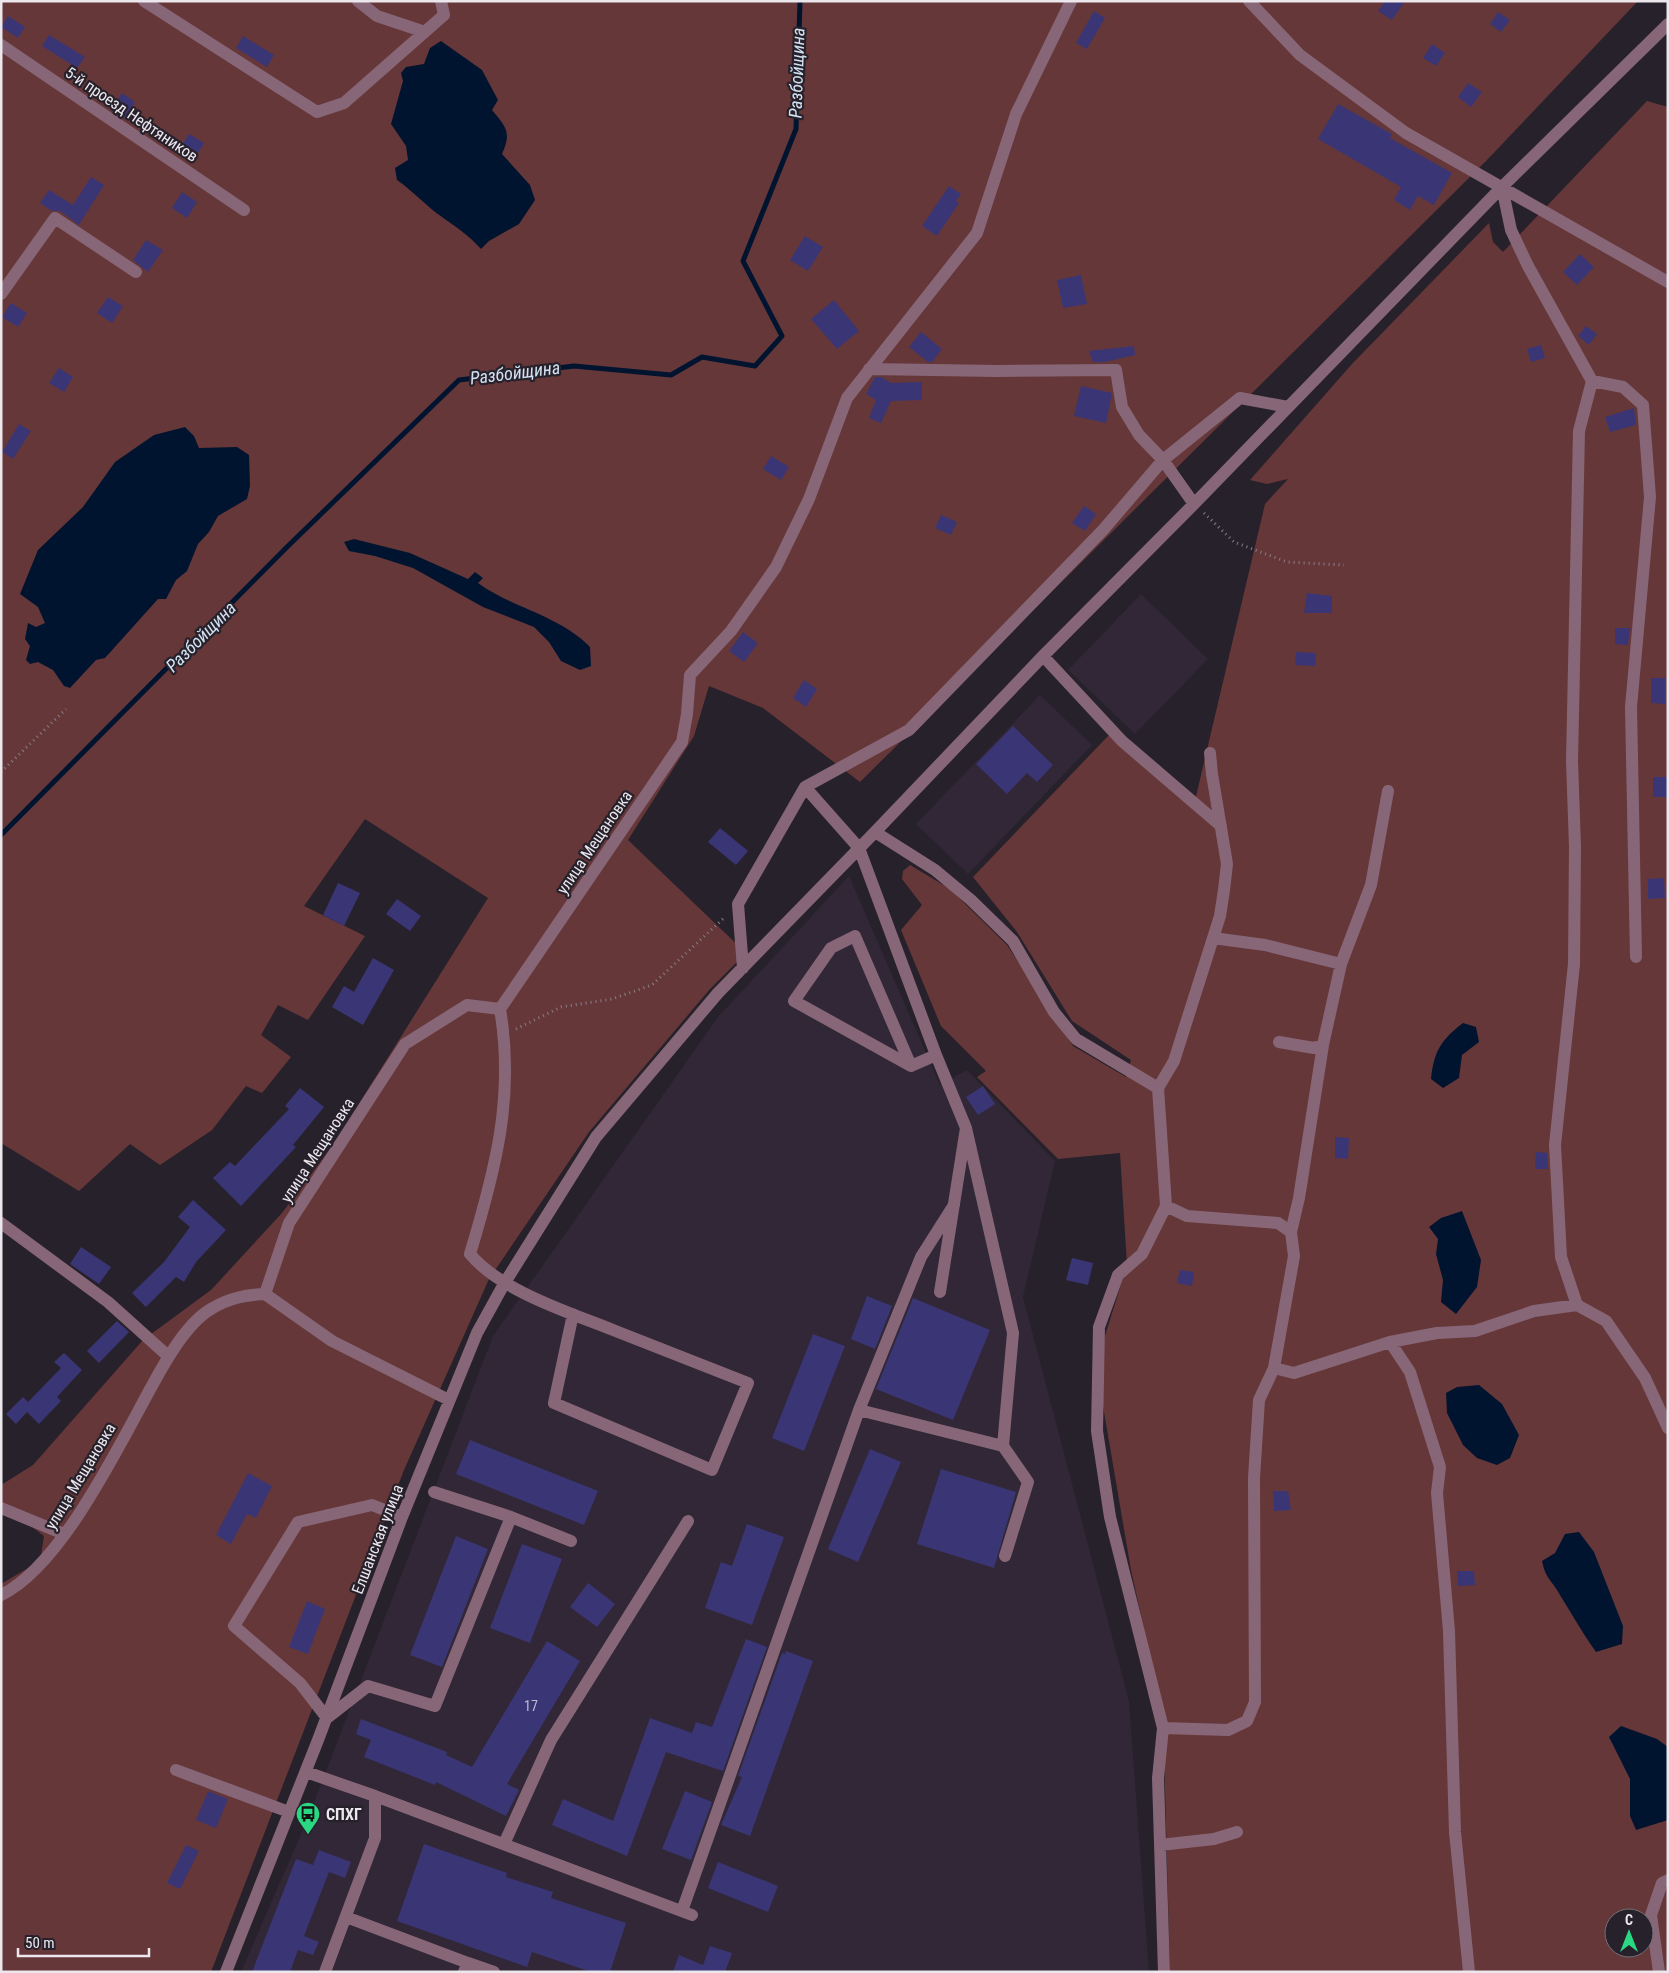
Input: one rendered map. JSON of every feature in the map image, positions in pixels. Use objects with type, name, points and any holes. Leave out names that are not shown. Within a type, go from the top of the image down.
[{"type":"street","points":[[144,1],[317,112],[344,103],[444,15],[441,1]]},
{"type":"street","points":[[358,1],[377,16],[425,32]]},
{"type":"street","points":[[869,369],[977,233],[1016,114],[1071,1]]},
{"type":"street","points":[[1249,1],[1300,55],[1406,133],[1668,282]]},
{"type":"street","name":"Елшанская улица","points":[[226,1972],[327,1718],[402,1518],[477,1333],[504,1284],[596,1137],[718,993],[1043,656],[1194,504],[1502,187],[1668,24]]},
{"type":"street","name":"5-й проезд Нефтяников","points":[[1,45],[244,210]]},
{"type":"street","points":[[1502,187],[1512,230],[1528,266],[1592,381],[1579,431],[1572,761],[1575,847],[1574,964],[1556,1145],[1561,1257],[1577,1305]]},
{"type":"street","points":[[1,294],[55,218],[136,272]]},
{"type":"street","points":[[869,369],[997,372],[1116,370],[1122,407],[1139,435],[1163,460],[1194,504]]},
{"type":"street","name":"улица Мещановка","points":[[1,1595],[11,1590],[36,1568],[64,1534],[99,1480],[168,1356],[188,1331],[209,1310],[238,1296],[265,1294],[289,1223],[405,1044],[467,1005],[500,1009],[682,742],[687,714],[690,675],[731,630],[776,567],[809,499],[847,398],[869,369]]},
{"type":"street","points":[[1592,381],[1623,387],[1644,405],[1650,497],[1631,707],[1636,957]]},
{"type":"street","points":[[743,968],[738,904],[805,787],[909,730],[1103,530],[1163,460],[1240,398],[1288,407]]},
{"type":"street","points":[[1043,656],[1122,741],[1221,826]]},
{"type":"street","points":[[1164,1972],[1158,1778],[1163,1728],[1110,1516],[1096,1432],[1100,1327],[1118,1275],[1142,1254],[1166,1206],[1158,1088],[1174,1061],[1220,916],[1226,864],[1210,754]]},
{"type":"street","points":[[805,787],[859,848],[936,1055],[966,1128],[1013,1334],[1003,1446],[1028,1482],[1005,1556]]},
{"type":"street","points":[[1163,1728],[1228,1730],[1247,1721],[1255,1702],[1254,1478],[1259,1400],[1274,1368],[1294,1256],[1291,1232],[1299,1198],[1323,1045],[1341,964],[1371,885],[1388,791]]},
{"type":"street","points":[[875,832],[935,870],[971,900],[1013,941],[1054,1012],[1076,1039],[1158,1088]]},
{"type":"street","points":[[855,936],[911,1066],[794,1001],[831,948],[855,936]]},
{"type":"street","points":[[1213,938],[1265,945],[1341,964]]},
{"type":"street","points":[[500,1009],[504,1034],[504,1115],[492,1180],[470,1254],[479,1266],[504,1284],[748,1383],[712,1470],[554,1403],[574,1314]]},
{"type":"street","points":[[1279,1042],[1314,1048],[1323,1045]]},
{"type":"street","points":[[911,1066],[936,1055]]},
{"type":"street","points":[[940,1292],[966,1128]]},
{"type":"street","points":[[306,1772],[687,1913],[859,1410],[921,1257],[954,1205]]},
{"type":"street","points":[[1166,1206],[1187,1216],[1278,1223],[1291,1232]]},
{"type":"street","points":[[1,1223],[108,1302],[168,1356]]},
{"type":"street","points":[[265,1294],[332,1341],[449,1400]]},
{"type":"street","points":[[1274,1368],[1294,1373],[1390,1342],[1437,1333],[1474,1330],[1534,1311],[1577,1305],[1606,1321],[1645,1378],[1668,1428]]},
{"type":"street","points":[[1390,1342],[1410,1372],[1440,1467],[1437,1493],[1449,1631],[1455,1832],[1469,1972]]},
{"type":"street","points":[[859,1410],[1003,1446]]},
{"type":"street","points":[[434,1492],[511,1517],[571,1541]]},
{"type":"street","points":[[402,1518],[372,1505],[298,1522],[234,1626],[300,1683],[327,1718],[368,1686],[435,1706],[511,1517]]},
{"type":"street","points":[[1,1508],[64,1534]]},
{"type":"street","points":[[504,1844],[551,1740],[688,1521]]},
{"type":"street","points":[[176,1770],[289,1812]]},
{"type":"street","points":[[326,1972],[375,1838],[375,1796]]},
{"type":"street","points":[[1160,1845],[1214,1839],[1237,1832]]},
{"type":"street","points":[[1658,1972],[1651,1915],[1662,1883],[1668,1880]]},
{"type":"street","points":[[346,1917],[466,1967],[494,1972]]},
{"type":"path","points":[[1194,504],[1234,542],[1287,562],[1344,564]]},
{"type":"path","points":[[1,772],[66,709]]},
{"type":"path","points":[[504,1034],[561,1007],[612,999],[652,985],[738,904]]},
{"type":"shaded area","points":[[1,1],[1638,1],[1486,161],[860,782],[763,708],[709,686],[694,736],[628,840],[746,953],[710,989],[589,1132],[489,1279],[404,1470],[211,1972],[1,1972],[1,1584],[40,1561],[44,1536],[1,1503],[1,1485],[33,1465],[143,1340],[211,1290],[282,1213],[333,1145],[488,898],[365,819],[304,906],[365,936],[308,1020],[278,1005],[261,1035],[291,1057],[262,1093],[246,1086],[212,1130],[160,1165],[130,1144],[79,1191],[1,1143]]},
{"type":"shaded area","points":[[1647,101],[1668,107],[1668,1972],[1170,1972],[1163,1715],[1131,1570],[1096,1365],[1127,1265],[1120,1153],[1058,1159],[977,1077],[986,1071],[941,1026],[901,930],[922,905],[902,879],[903,871],[910,865],[950,889],[1007,945],[1073,1046],[1126,1077],[1131,1060],[1072,1021],[1017,932],[973,877],[1109,735],[1193,809],[1265,504],[1288,479],[1267,484],[1250,480],[1352,364],[1489,223],[1493,242],[1503,252]]},
{"type":"shaded area","points":[[1141,594],[1208,659],[1135,734],[1068,670]]},
{"type":"shaded area","points":[[1040,695],[1092,745],[968,874],[916,824]]},
{"type":"shaded area","points":[[849,876],[940,1085],[967,1070],[1055,1161],[1023,1297],[1129,1701],[1149,1972],[241,1972],[308,1818],[493,1336],[718,1017]]},
{"type":"water","points":[[441,41],[482,70],[498,100],[492,110],[506,130],[507,140],[502,154],[530,185],[535,200],[519,224],[489,241],[481,249],[467,235],[436,213],[397,180],[395,168],[408,160],[406,146],[391,124],[403,81],[401,73],[406,67],[424,64],[430,48]]},
{"type":"water","points":[[185,427],[194,436],[199,448],[237,447],[249,455],[250,486],[247,499],[218,516],[209,532],[198,544],[187,571],[176,580],[166,599],[158,599],[105,658],[96,660],[70,688],[64,686],[53,670],[38,662],[30,664],[26,660],[30,646],[25,639],[28,623],[36,627],[45,623],[38,607],[20,594],[38,550],[83,507],[115,462],[154,435]]},
{"type":"water","points":[[354,539],[410,553],[468,579],[475,572],[483,578],[478,583],[491,592],[550,619],[578,636],[590,647],[591,666],[580,670],[561,661],[549,642],[534,627],[483,607],[413,568],[375,556],[349,551],[344,542]]},
{"type":"water","points":[[1463,1023],[1476,1027],[1479,1042],[1462,1055],[1459,1078],[1443,1088],[1431,1079],[1434,1061],[1444,1041]]},
{"type":"water","points":[[1462,1211],[1481,1260],[1477,1287],[1456,1314],[1441,1302],[1443,1280],[1436,1254],[1438,1239],[1429,1227],[1441,1218]]},
{"type":"water","points":[[1479,1385],[1502,1404],[1519,1435],[1510,1458],[1497,1465],[1477,1458],[1463,1445],[1447,1413],[1446,1393],[1457,1387]]},
{"type":"water","points":[[1579,1532],[1594,1552],[1623,1626],[1622,1644],[1596,1652],[1547,1576],[1542,1561],[1555,1553],[1565,1534]]},
{"type":"water","points":[[1621,1726],[1657,1739],[1668,1747],[1668,1820],[1636,1830],[1630,1816],[1630,1779],[1609,1737]]},
{"type":"building","points":[[1385,1],[1405,1],[1392,20],[1378,11]]},
{"type":"building","points":[[1094,11],[1105,18],[1087,49],[1076,43]]},
{"type":"building","points":[[1498,12],[1510,20],[1501,32],[1490,24]]},
{"type":"building","points":[[8,16],[25,27],[18,38],[1,27]]},
{"type":"building","points":[[49,35],[85,57],[77,68],[42,46]]},
{"type":"building","points":[[243,36],[274,55],[267,67],[236,48]]},
{"type":"building","points":[[1432,44],[1445,53],[1436,66],[1423,58]]},
{"type":"building","points":[[1468,83],[1482,92],[1471,107],[1458,97]]},
{"type":"building","points":[[122,93],[135,102],[124,119],[111,110]]},
{"type":"building","points":[[1338,104],[1392,134],[1390,138],[1452,173],[1434,205],[1418,196],[1410,210],[1394,200],[1401,187],[1318,139]]},
{"type":"building","points":[[189,134],[204,143],[195,158],[180,148]]},
{"type":"building","points":[[91,177],[104,185],[79,225],[60,211],[52,211],[40,203],[49,190],[73,205]]},
{"type":"building","points":[[949,186],[961,194],[956,201],[959,203],[937,236],[922,226]]},
{"type":"building","points":[[182,192],[197,202],[187,218],[172,208]]},
{"type":"building","points":[[805,236],[823,247],[808,271],[790,260]]},
{"type":"building","points":[[146,240],[163,250],[148,272],[133,260]]},
{"type":"building","points":[[1580,254],[1594,267],[1577,285],[1563,272]]},
{"type":"building","points":[[1081,275],[1087,304],[1063,308],[1057,280]]},
{"type":"building","points":[[108,297],[123,306],[112,323],[97,313]]},
{"type":"building","points":[[834,300],[859,331],[837,349],[811,319]]},
{"type":"building","points":[[11,303],[27,313],[18,327],[2,317]]},
{"type":"building","points":[[1586,326],[1597,334],[1589,345],[1578,336]]},
{"type":"building","points":[[921,332],[942,349],[932,362],[928,362],[909,347]]},
{"type":"building","points":[[1541,345],[1545,358],[1531,362],[1527,349]]},
{"type":"building","points":[[1134,346],[1135,355],[1105,362],[1093,362],[1089,351]]},
{"type":"building","points":[[59,368],[73,377],[64,392],[49,383]]},
{"type":"building","points":[[875,377],[881,377],[891,383],[922,382],[922,400],[891,401],[881,423],[869,418],[876,400],[866,394]]},
{"type":"building","points":[[1081,386],[1112,393],[1106,423],[1074,416]]},
{"type":"building","points":[[1634,408],[1636,425],[1610,432],[1605,417]]},
{"type":"building","points":[[19,424],[31,431],[13,459],[2,452]]},
{"type":"building","points":[[771,456],[789,467],[781,480],[763,469]]},
{"type":"building","points":[[1084,506],[1096,514],[1085,531],[1072,523]]},
{"type":"building","points":[[941,515],[957,522],[951,535],[935,528]]},
{"type":"building","points":[[1307,593],[1332,596],[1332,613],[1304,613]]},
{"type":"building","points":[[1615,628],[1630,628],[1628,645],[1615,644]]},
{"type":"building","points":[[743,632],[758,643],[744,662],[729,651]]},
{"type":"building","points":[[1296,652],[1316,653],[1315,666],[1295,665]]},
{"type":"building","points":[[1651,678],[1665,678],[1665,704],[1651,703]]},
{"type":"building","points":[[804,680],[817,689],[806,707],[793,698]]},
{"type":"building","points":[[1013,726],[1053,765],[1037,782],[1027,773],[1007,794],[976,764]]},
{"type":"building","points":[[1653,777],[1668,777],[1668,797],[1653,797]]},
{"type":"building","points":[[720,828],[748,851],[736,865],[708,842]]},
{"type":"building","points":[[1664,878],[1665,898],[1648,899],[1648,879]]},
{"type":"building","points":[[338,883],[360,893],[344,926],[323,915]]},
{"type":"building","points":[[397,899],[421,916],[410,931],[386,914]]},
{"type":"building","points":[[373,958],[394,970],[363,1025],[332,1007],[344,986],[354,992]]},
{"type":"building","points":[[983,1086],[995,1104],[978,1115],[966,1097]]},
{"type":"building","points":[[300,1088],[324,1107],[293,1145],[296,1147],[241,1206],[213,1178],[230,1162],[235,1166],[289,1109],[285,1106]]},
{"type":"building","points":[[1335,1137],[1349,1138],[1348,1159],[1335,1158]]},
{"type":"building","points":[[1536,1152],[1547,1153],[1548,1169],[1535,1169]]},
{"type":"building","points":[[193,1200],[226,1230],[196,1262],[184,1282],[176,1277],[146,1307],[132,1293],[164,1262],[190,1227],[178,1217]]},
{"type":"building","points":[[81,1247],[111,1267],[99,1284],[70,1264]]},
{"type":"building","points":[[1072,1258],[1093,1263],[1088,1285],[1066,1280]]},
{"type":"building","points":[[1180,1270],[1194,1272],[1192,1286],[1177,1283]]},
{"type":"building","points":[[867,1296],[892,1306],[875,1349],[851,1339]]},
{"type":"building","points":[[913,1298],[990,1330],[953,1420],[876,1389]]},
{"type":"building","points":[[117,1321],[129,1332],[99,1363],[87,1351]]},
{"type":"building","points":[[813,1334],[845,1346],[804,1451],[772,1438]]},
{"type":"building","points":[[64,1353],[82,1370],[57,1397],[61,1401],[39,1424],[27,1412],[16,1424],[6,1414],[23,1397],[28,1402],[61,1368],[54,1362]]},
{"type":"building","points":[[470,1440],[598,1491],[584,1525],[456,1474]]},
{"type":"building","points":[[870,1449],[901,1462],[858,1562],[828,1549]]},
{"type":"building","points":[[941,1469],[1016,1492],[994,1568],[917,1544]]},
{"type":"building","points":[[248,1473],[272,1486],[256,1518],[247,1514],[231,1544],[216,1535]]},
{"type":"building","points":[[1273,1491],[1288,1491],[1291,1510],[1274,1511]]},
{"type":"building","points":[[747,1524],[784,1537],[752,1625],[705,1608],[721,1562],[732,1566]]},
{"type":"building","points":[[456,1536],[488,1549],[442,1667],[410,1655]]},
{"type":"building","points":[[522,1544],[562,1559],[530,1643],[490,1628]]},
{"type":"building","points":[[1457,1571],[1474,1571],[1475,1585],[1458,1586]]},
{"type":"building","points":[[588,1583],[615,1604],[597,1627],[570,1607]]},
{"type":"building","points":[[307,1601],[325,1609],[308,1654],[289,1647]]},
{"type":"building","points":[[746,1639],[767,1647],[723,1771],[666,1752],[627,1856],[552,1825],[563,1799],[613,1821],[650,1718],[692,1733],[696,1722],[712,1727]]},
{"type":"building","points":[[547,1641],[580,1661],[507,1784],[519,1790],[506,1816],[436,1782],[435,1785],[364,1757],[371,1740],[356,1734],[361,1719],[447,1752],[446,1755],[472,1767]]},
{"type":"building","points":[[786,1651],[813,1661],[750,1836],[721,1825],[742,1777],[738,1776],[782,1653],[785,1654]]},
{"type":"building","points":[[208,1791],[228,1799],[216,1828],[196,1820]]},
{"type":"building","points":[[685,1791],[712,1802],[691,1860],[662,1849]]},
{"type":"building","points":[[424,1844],[507,1873],[506,1877],[553,1892],[551,1898],[626,1923],[610,1972],[591,1972],[532,1952],[527,1967],[397,1921]]},
{"type":"building","points":[[186,1845],[199,1851],[180,1889],[167,1883]]},
{"type":"building","points":[[319,1850],[351,1862],[345,1878],[329,1872],[304,1936],[319,1942],[313,1955],[298,1950],[290,1972],[252,1972],[296,1859],[313,1865]]},
{"type":"building","points":[[718,1862],[778,1886],[768,1912],[708,1888]]},
{"type":"building","points":[[710,1946],[732,1953],[725,1972],[673,1972],[679,1955],[703,1965]]},
{"type":"waterway","name":"Разбойщина","points":[[1,835],[287,547],[459,380],[574,366],[671,375],[702,357],[755,366],[782,336],[743,261],[796,129],[800,1]]},
{"type":"place","name":"СПХГ","points":[[308,1835]]}]
